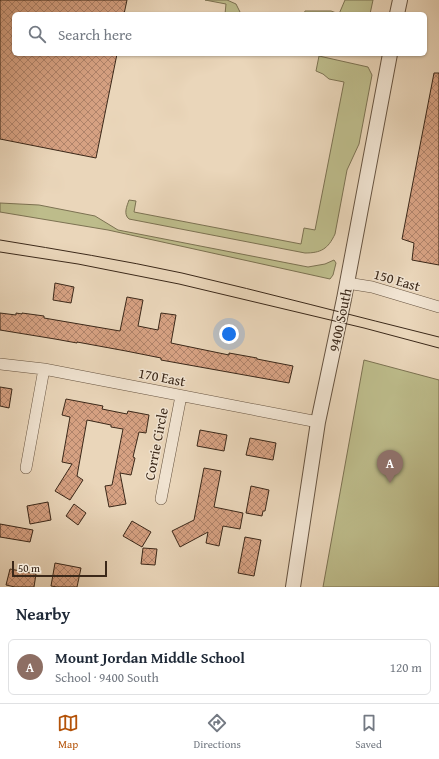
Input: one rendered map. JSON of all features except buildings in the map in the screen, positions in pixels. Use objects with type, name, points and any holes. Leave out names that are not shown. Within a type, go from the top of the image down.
[{"type":"street","points":[[397,12],[400,0]]},
{"type":"street","name":"9400 South","points":[[293,587],[318,422],[347,283],[390,56]]},
{"type":"street","name":"150 East","points":[[347,283],[372,287],[439,307]]},
{"type":"street","name":"170 East","points":[[0,364],[44,369],[318,422]]},
{"type":"street","points":[[26,468],[44,369]]},
{"type":"street","name":"Corrie Circle","points":[[160,499],[181,396]]},
{"type":"shaded area","points":[[205,0],[227,0],[236,4],[240,12],[225,12],[226,4]]},
{"type":"shaded area","points":[[345,0],[373,0],[370,12],[340,12]]},
{"type":"shaded area","points":[[305,11],[334,12],[305,12]]},
{"type":"shaded area","points":[[319,56],[368,67],[372,75],[359,144],[347,170],[335,234],[327,247],[320,251],[305,253],[129,219],[127,217],[126,210],[129,200],[136,201],[134,212],[301,244],[304,228],[315,230],[344,82],[329,79],[316,71]]},
{"type":"shaded area","points":[[0,203],[39,205],[95,216],[118,230],[308,267],[325,264],[334,260],[336,263],[333,275],[330,279],[108,230],[0,212]]},
{"type":"shaded area","points":[[364,360],[439,380],[439,587],[323,587]]},
{"type":"tram line","points":[[0,240],[114,259],[182,273],[439,337]]},
{"type":"tram line","points":[[0,252],[78,264],[179,284],[364,328],[439,348]]},
{"type":"place","name":"Mount Jordan Middle School","points":[[390,483]]}]
